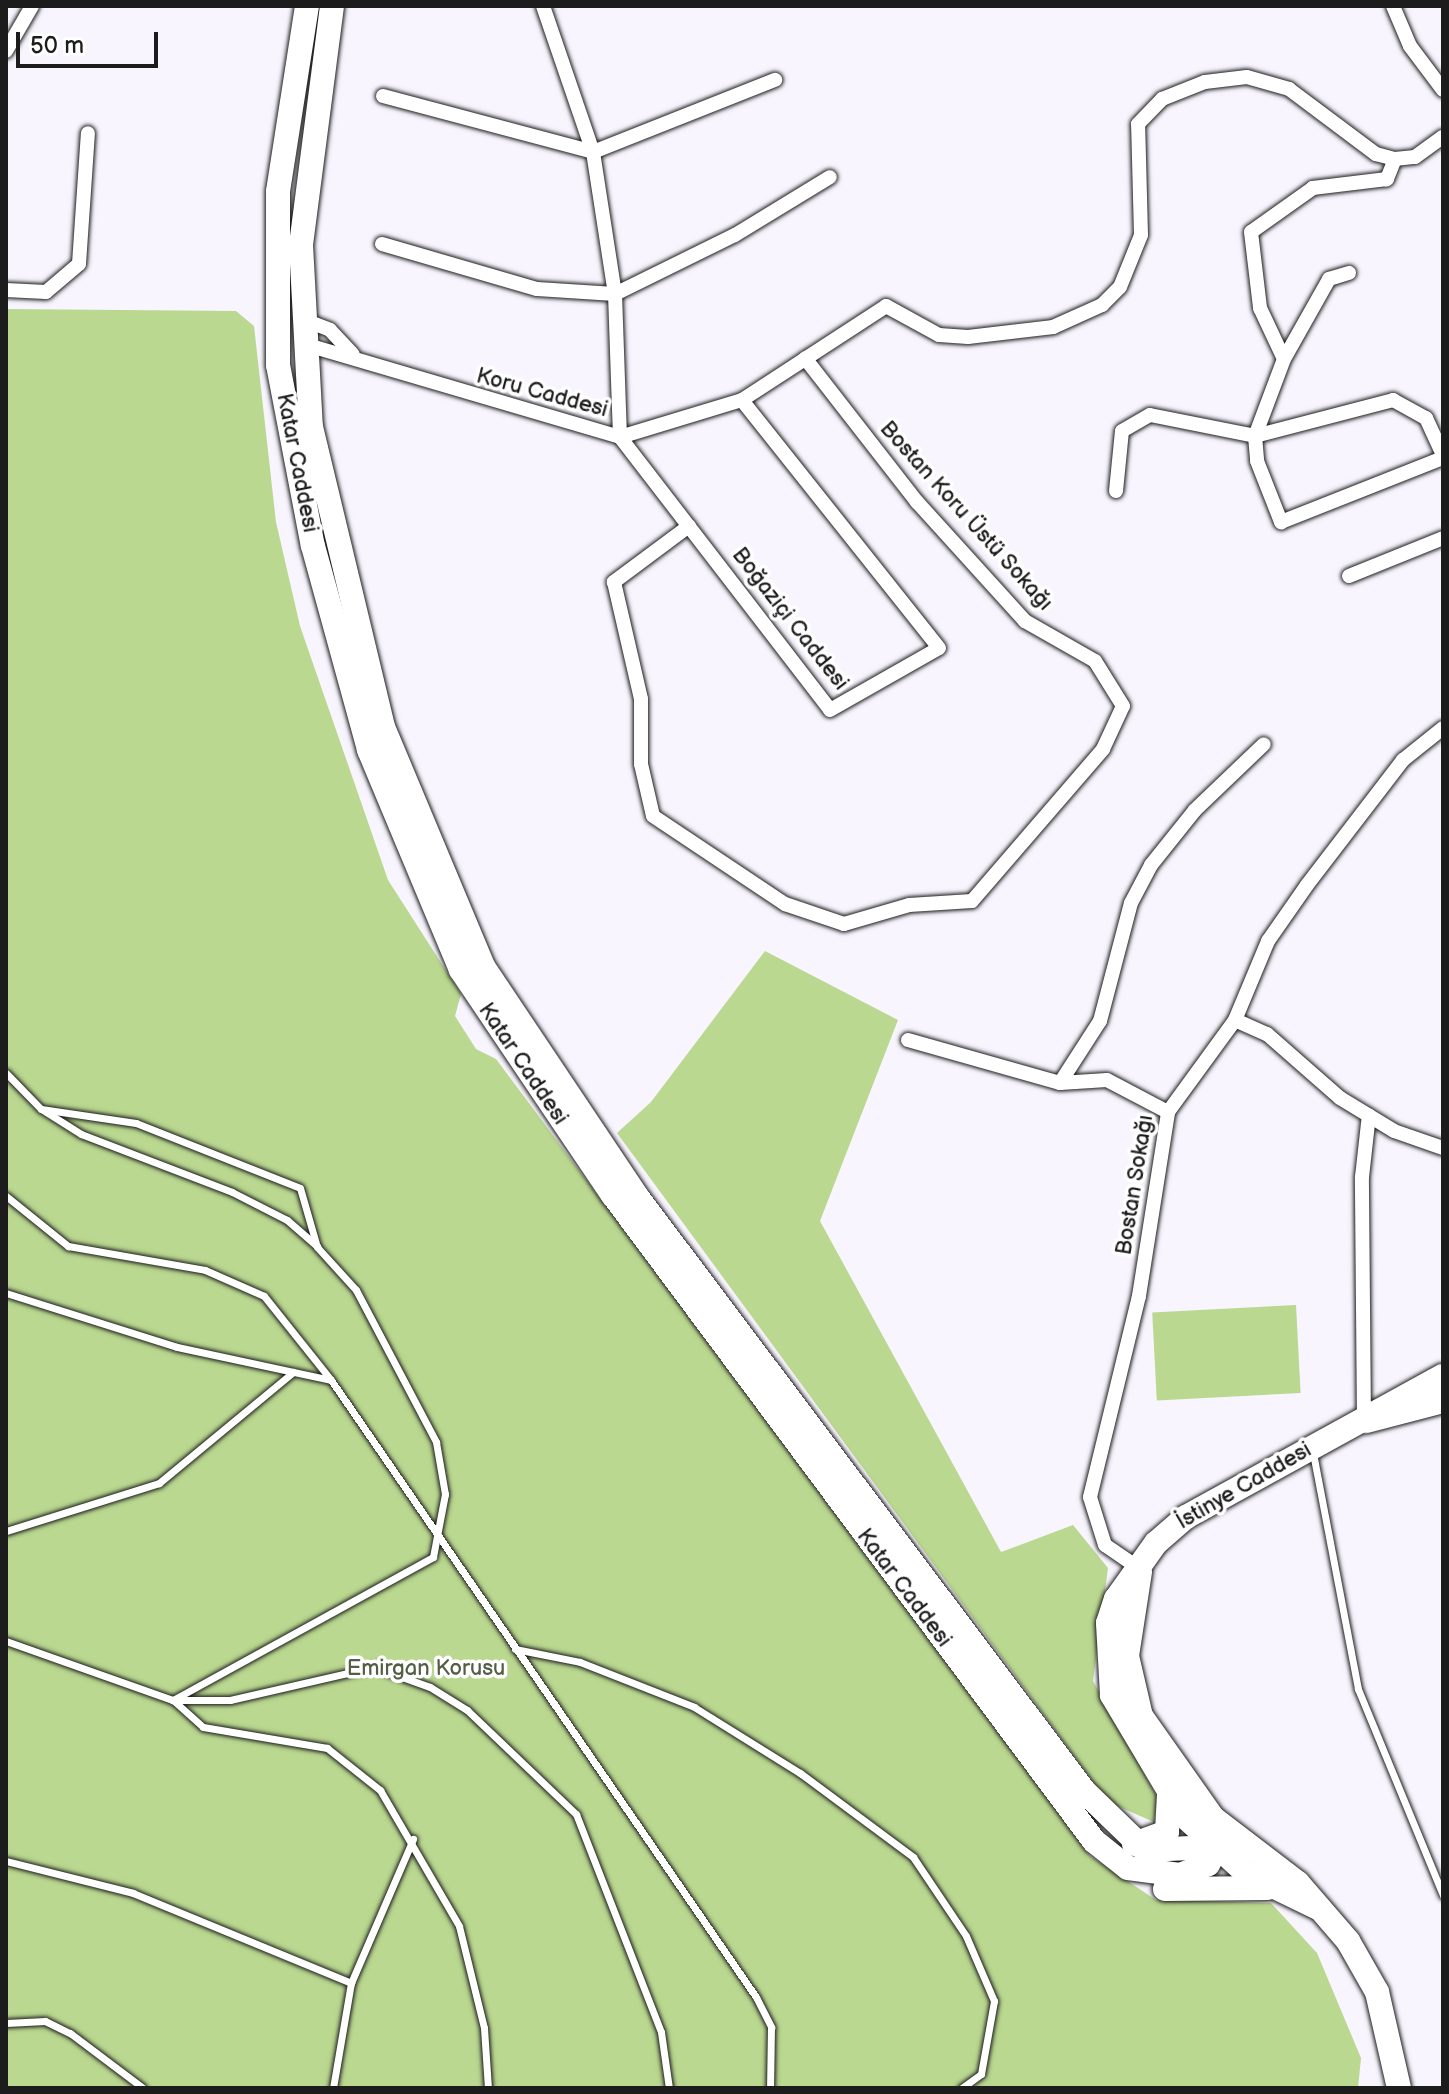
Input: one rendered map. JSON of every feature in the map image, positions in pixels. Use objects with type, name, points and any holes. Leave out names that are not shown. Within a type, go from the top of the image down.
[{"type":"main road","name":"Katar Caddesi","points":[[307,6],[278,192],[274,319],[277,347],[313,546],[369,750],[461,970],[613,1195],[1113,1859]]},
{"type":"main road","name":"Katar Caddesi","points":[[332,6],[308,156],[302,319],[304,344],[315,450],[365,666],[413,811],[484,968],[638,1198],[1075,1779],[1134,1844]]},
{"type":"main road","points":[[274,319],[302,319]]},
{"type":"main road","points":[[277,347],[304,344]]},
{"type":"main road","name":"İstinye Caddesi","points":[[1221,1840],[1169,1796],[1121,1718],[1107,1671],[1116,1599],[1186,1517],[1443,1376]]},
{"type":"main road","name":"İstinye Caddesi","points":[[1364,1421],[1443,1401]]},
{"type":"main road","points":[[1140,1569],[1127,1635],[1135,1697],[1156,1739],[1221,1840],[1279,1889],[1320,1909]]},
{"type":"main road","points":[[1134,1844],[1167,1832],[1169,1796]]},
{"type":"main road","points":[[1134,1844],[1155,1853],[1221,1840],[1298,1883],[1320,1909],[1377,1992],[1399,2088]]},
{"type":"main road","points":[[1113,1859],[1148,1874],[1180,1875],[1208,1864],[1221,1840]]},
{"type":"main road","points":[[1113,1859],[1152,1888],[1279,1889]]},
{"type":"street","points":[[6,51],[32,6]]},
{"type":"street","points":[[543,6],[593,152],[615,294],[620,437]]},
{"type":"street","points":[[1393,6],[1410,46],[1443,90]]},
{"type":"street","name":"Koru Caddesi","points":[[353,354],[449,392],[620,437],[742,400],[886,306],[939,335],[968,337],[1053,327],[1102,305],[1120,287],[1141,235],[1138,124],[1162,99],[1205,82],[1247,77],[1289,89],[1376,154],[1395,159]]},
{"type":"street","points":[[383,96],[593,152],[775,80]]},
{"type":"street","points":[[6,290],[46,292],[79,264],[88,133]]},
{"type":"street","points":[[1284,359],[1260,308],[1251,232],[1313,188],[1387,179],[1395,159],[1415,157],[1443,137]]},
{"type":"street","points":[[382,244],[537,289],[615,294],[735,235],[830,177]]},
{"type":"street","points":[[1116,491],[1122,431],[1150,415],[1255,436],[1393,400],[1426,418],[1442,449],[1281,522],[1266,498],[1255,436],[1284,359],[1329,279],[1349,273]]},
{"type":"street","points":[[302,319],[330,330],[353,354]]},
{"type":"street","points":[[304,344],[353,354]]},
{"type":"street","name":"Bostan Koru Üstü Sokağı","points":[[689,526],[614,582],[641,699],[641,764],[653,816],[785,904],[844,924],[909,905],[972,901],[1103,749],[1123,706],[1095,661],[1025,621],[917,502],[805,358]]},
{"type":"street","name":"Boğaziçi Caddesi","points":[[620,437],[830,710],[939,648],[742,400]]},
{"type":"street","points":[[1349,576],[1443,538]]},
{"type":"street","name":"Bostan Sokağı","points":[[1140,1569],[1105,1545],[1090,1497],[1139,1296],[1168,1112],[1235,1020],[1268,941],[1307,885],[1403,760],[1443,728]]},
{"type":"street","points":[[1060,1083],[1100,1021],[1131,903],[1151,865],[1195,810],[1264,744]]},
{"type":"street","points":[[1235,1020],[1267,1034],[1369,1115],[1443,1148]]},
{"type":"street","points":[[908,1040],[1060,1083],[1107,1080],[1168,1112]]},
{"type":"street","points":[[1364,1421],[1362,1177],[1369,1115]]},
{"type":"lane","points":[[6,1073],[41,1109],[81,1134],[232,1192],[287,1220],[317,1247],[356,1290],[436,1442],[445,1494],[433,1557],[173,1700]]},
{"type":"lane","points":[[41,1109],[136,1123],[300,1188],[317,1247]]},
{"type":"lane","points":[[6,1196],[68,1246],[205,1270],[258,1291],[331,1380],[756,1997],[771,2027],[770,2088]]},
{"type":"lane","points":[[6,1293],[177,1347],[331,1380]]},
{"type":"lane","points":[[6,1531],[159,1483],[293,1372]]},
{"type":"lane","points":[[1311,1447],[1358,1689],[1443,1895]]},
{"type":"lane","points":[[6,1641],[173,1700],[230,1700],[374,1667],[430,1687],[467,1710],[576,1814],[661,2032],[669,2088]]},
{"type":"lane","points":[[515,1649],[580,1662],[694,1707],[800,1773],[913,1857],[966,1936],[994,2001],[981,2074],[962,2088]]},
{"type":"lane","points":[[173,1700],[203,1727],[327,1748],[380,1790],[413,1839],[459,1926],[484,2028],[488,2088]]},
{"type":"lane","points":[[333,2088],[351,1983],[413,1839]]},
{"type":"lane","points":[[6,1861],[133,1893],[351,1983]]},
{"type":"lane","points":[[6,2023],[45,2021],[70,2033],[143,2088]]},
{"type":"green space","name":"Emirgan Korusu","points":[[6,309],[236,311],[254,326],[276,522],[300,626],[388,880],[461,994],[455,1016],[476,1049],[496,1059],[1090,1856],[1156,1900],[1271,1903],[1317,1953],[1361,2058],[1358,2088],[6,2088]]},
{"type":"green space","points":[[765,951],[898,1020],[820,1221],[1001,1552],[1073,1525],[1108,1568],[1093,1681],[1157,1797],[1154,1822],[1108,1802],[617,1133],[651,1102]]},
{"type":"green space","points":[[1296,1305],[1301,1393],[1157,1400],[1152,1313]]}]
